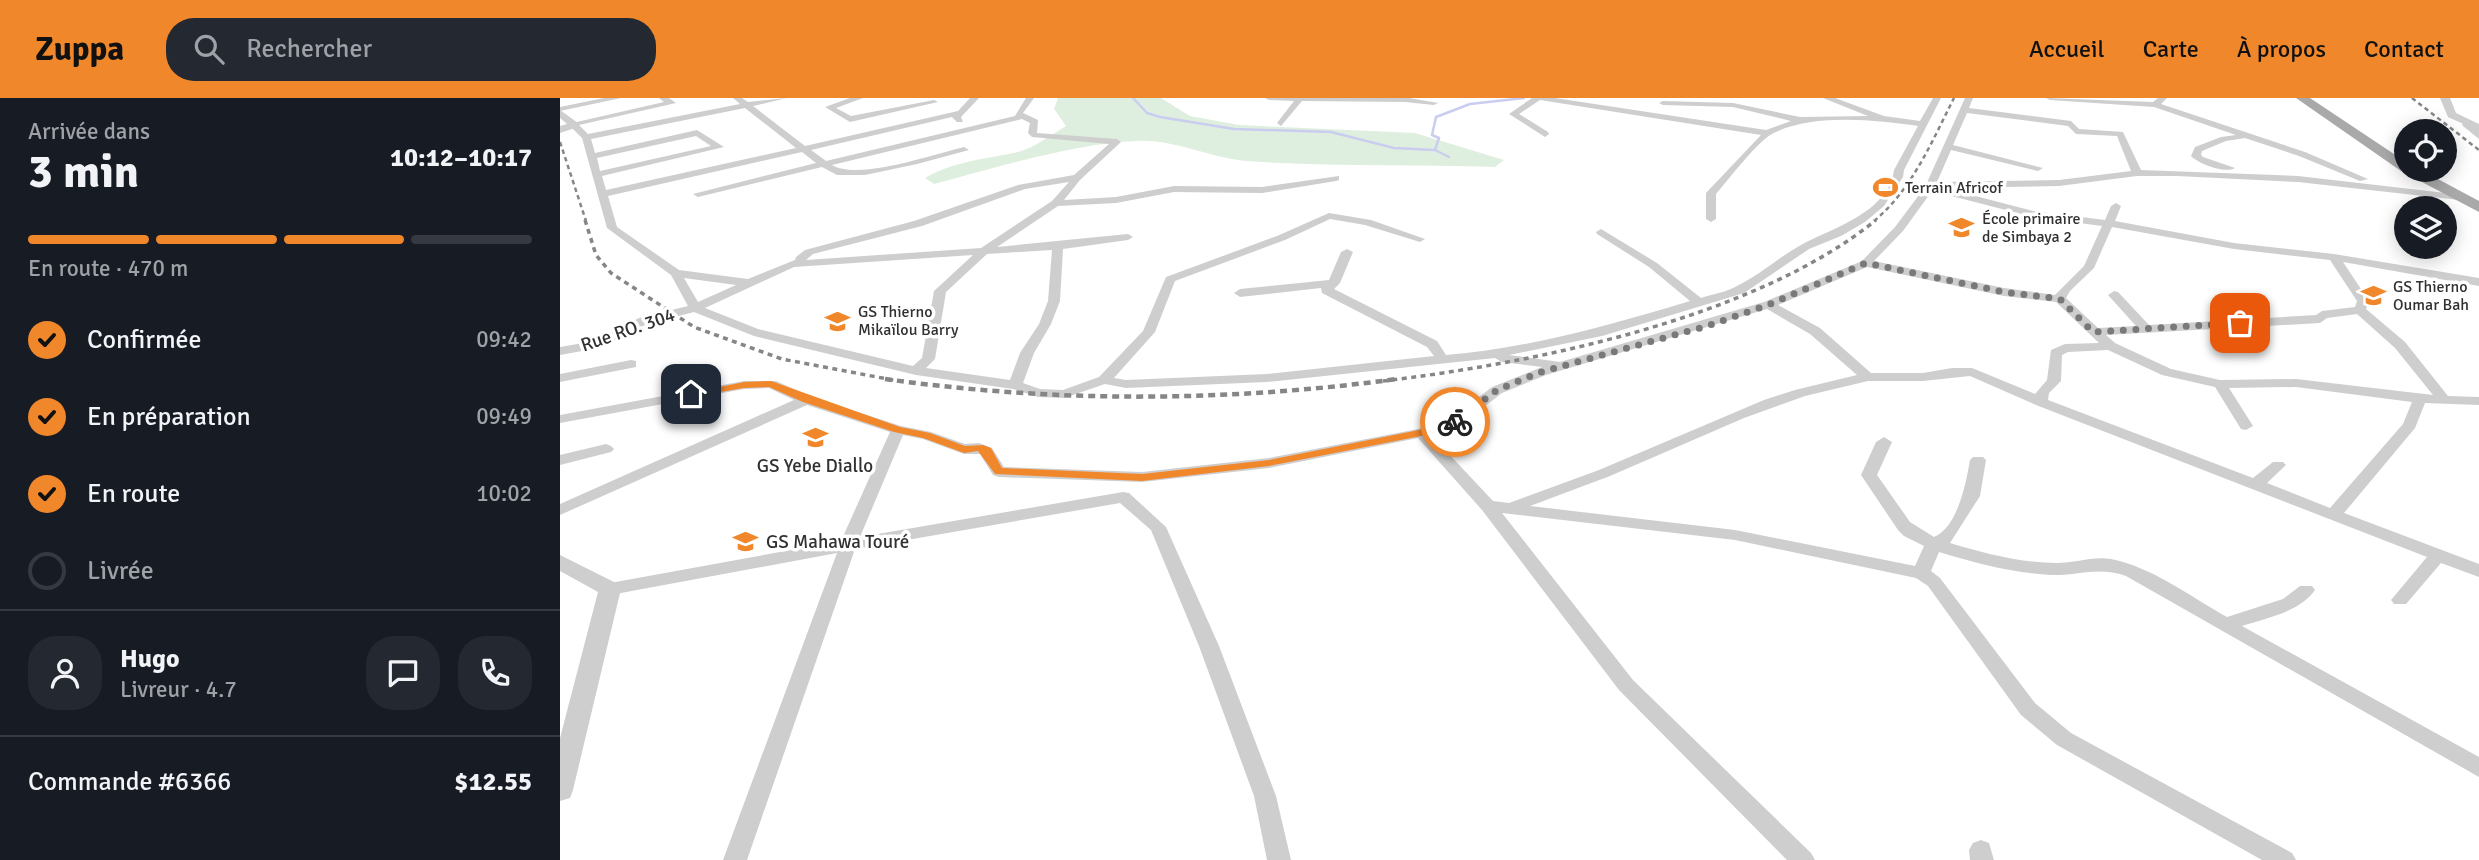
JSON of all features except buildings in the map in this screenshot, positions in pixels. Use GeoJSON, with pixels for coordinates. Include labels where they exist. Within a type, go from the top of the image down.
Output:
{"type":"FeatureCollection","features":[{"type":"Feature","properties":{"kind":"main road"},"geometry":{"type":"LineString","coordinates":[[2302,98],[2394,160]]}},
{"type":"Feature","properties":{"kind":"main road"},"geometry":{"type":"LineString","coordinates":[[2314,98],[2394,153]]}},
{"type":"Feature","properties":{"kind":"main road"},"geometry":{"type":"LineString","coordinates":[[2432,182],[2479,207]]}},
{"type":"Feature","properties":{"kind":"main road"},"geometry":{"type":"LineString","coordinates":[[2444,182],[2479,200]]}},
{"type":"Feature","properties":{"kind":"street"},"geometry":{"type":"LineString","coordinates":[[560,111],[617,98]]}},
{"type":"Feature","properties":{"kind":"street"},"geometry":{"type":"LineString","coordinates":[[560,131],[573,124],[672,103],[663,98]]}},
{"type":"Feature","properties":{"kind":"street"},"geometry":{"type":"LineString","coordinates":[[737,98],[806,148],[827,168],[836,172],[859,172],[964,150]]}},
{"type":"Feature","properties":{"kind":"street"},"geometry":{"type":"LineString","coordinates":[[586,137],[783,98]]}},
{"type":"Feature","properties":{"kind":"street"},"geometry":{"type":"LineString","coordinates":[[859,98],[829,107],[850,119],[933,101]]}},
{"type":"Feature","properties":{"kind":"street"},"geometry":{"type":"LineString","coordinates":[[975,98],[956,118],[975,128]]}},
{"type":"Feature","properties":{"kind":"street"},"geometry":{"type":"LineString","coordinates":[[916,371],[928,359],[940,291],[985,250],[1056,203],[1077,178],[1117,142],[1115,139],[1035,135],[1032,133],[1035,122],[1018,114],[1030,98]]}},
{"type":"Feature","properties":{"kind":"street"},"geometry":{"type":"LineString","coordinates":[[1269,98],[1298,101],[1392,100],[1434,103]]}},
{"type":"Feature","properties":{"kind":"street"},"geometry":{"type":"LineString","coordinates":[[1537,98],[1513,114],[1545,134]]}},
{"type":"Feature","properties":{"kind":"street"},"geometry":{"type":"LineString","coordinates":[[1542,98],[1616,113],[1653,114],[1767,133]]}},
{"type":"Feature","properties":{"kind":"street"},"geometry":{"type":"LineString","coordinates":[[1827,98],[1882,118]]}},
{"type":"Feature","properties":{"kind":"street"},"geometry":{"type":"LineString","coordinates":[[1104,380],[1126,384],[1267,379],[1485,356],[1597,333],[1740,290],[1805,247],[1837,234],[1871,212],[1898,177],[1921,124],[1937,98]]}},
{"type":"Feature","properties":{"kind":"street"},"geometry":{"type":"LineString","coordinates":[[560,419],[744,385],[771,384],[806,400],[898,430],[926,435],[964,449],[979,448],[987,451],[999,472],[1142,477],[1269,463],[1421,433],[1457,421],[1497,390],[1561,366],[1768,305],[1866,263],[1899,229],[1931,186],[1969,98]]}},
{"type":"Feature","properties":{"kind":"street"},"geometry":{"type":"LineString","coordinates":[[2050,98],[2155,105],[2302,154],[2381,186]]}},
{"type":"Feature","properties":{"kind":"street"},"geometry":{"type":"LineString","coordinates":[[2155,105],[2163,98]]}},
{"type":"Feature","properties":{"kind":"street"},"geometry":{"type":"LineString","coordinates":[[2445,98],[2452,115],[2479,136]]}},
{"type":"Feature","properties":{"kind":"street"},"geometry":{"type":"LineString","coordinates":[[1281,123],[1298,101]]}},
{"type":"Feature","properties":{"kind":"street"},"geometry":{"type":"LineString","coordinates":[[1662,103],[1733,105],[1800,120],[1882,118],[1921,124]]}},
{"type":"Feature","properties":{"kind":"street"},"geometry":{"type":"LineString","coordinates":[[1964,110],[1998,110],[2071,124],[2076,131],[2120,134],[2137,173]]}},
{"type":"Feature","properties":{"kind":"street"},"geometry":{"type":"LineString","coordinates":[[560,111],[586,137],[612,228],[676,273],[695,308],[754,332],[916,371],[1016,385],[1038,393],[1064,394],[1104,380],[1149,332],[1170,279],[1282,238],[1329,216],[1367,222],[1420,239]]}},
{"type":"Feature","properties":{"kind":"street"},"geometry":{"type":"LineString","coordinates":[[604,194],[960,113]]}},
{"type":"Feature","properties":{"kind":"street"},"geometry":{"type":"LineString","coordinates":[[698,194],[1024,116]]}},
{"type":"Feature","properties":{"kind":"street"},"geometry":{"type":"LineString","coordinates":[[1711,219],[1712,193],[1767,133],[1800,120]]}},
{"type":"Feature","properties":{"kind":"street"},"geometry":{"type":"LineString","coordinates":[[2466,124],[2479,128]]}},
{"type":"Feature","properties":{"kind":"street"},"geometry":{"type":"LineString","coordinates":[[592,156],[697,133],[719,147],[598,174]]}},
{"type":"Feature","properties":{"kind":"street"},"geometry":{"type":"LineString","coordinates":[[2242,174],[2196,156],[2197,149],[2224,139],[2245,137]]}},
{"type":"Feature","properties":{"kind":"street"},"geometry":{"type":"LineString","coordinates":[[1948,147],[2038,168]]}},
{"type":"Feature","properties":{"kind":"street"},"geometry":{"type":"LineString","coordinates":[[1931,186],[2059,183],[2137,173],[2242,174],[2381,186],[2459,197]]}},
{"type":"Feature","properties":{"kind":"street","name":"Rue RO. 304"},"geometry":{"type":"LineString","coordinates":[[560,351],[599,344],[643,321],[695,308],[792,264],[809,252],[902,229],[1000,194],[1050,180],[1077,178]]}},
{"type":"Feature","properties":{"kind":"street"},"geometry":{"type":"LineString","coordinates":[[1056,203],[1116,200],[1174,189],[1262,190],[1336,178]]}},
{"type":"Feature","properties":{"kind":"street"},"geometry":{"type":"LineString","coordinates":[[1931,186],[2033,214],[2107,223],[2234,246],[2334,257],[2479,282]]}},
{"type":"Feature","properties":{"kind":"street"},"geometry":{"type":"LineString","coordinates":[[2060,299],[2062,291],[2081,276],[2099,252],[2107,223],[2116,206]]}},
{"type":"Feature","properties":{"kind":"street"},"geometry":{"type":"LineString","coordinates":[[1601,232],[1653,265],[1699,302]]}},
{"type":"Feature","properties":{"kind":"street"},"geometry":{"type":"LineString","coordinates":[[792,264],[854,262],[1058,246],[1128,237]]}},
{"type":"Feature","properties":{"kind":"street"},"geometry":{"type":"LineString","coordinates":[[1016,385],[1027,353],[1045,324],[1054,301],[1058,246]]}},
{"type":"Feature","properties":{"kind":"street"},"geometry":{"type":"LineString","coordinates":[[1347,252],[1334,283],[1326,290],[1432,344],[1443,360]]}},
{"type":"Feature","properties":{"kind":"street"},"geometry":{"type":"LineString","coordinates":[[2334,257],[2363,301],[2360,310]]}},
{"type":"Feature","properties":{"kind":"street"},"geometry":{"type":"LineString","coordinates":[[1866,263],[2004,292],[2060,299],[2110,346],[2167,372],[2220,384],[2296,383],[2420,399],[2479,401]]}},
{"type":"Feature","properties":{"kind":"street"},"geometry":{"type":"LineString","coordinates":[[676,273],[749,283]]}},
{"type":"Feature","properties":{"kind":"street"},"geometry":{"type":"LineString","coordinates":[[1240,293],[1334,283]]}},
{"type":"Feature","properties":{"kind":"street"},"geometry":{"type":"LineString","coordinates":[[2114,295],[2144,327]]}},
{"type":"Feature","properties":{"kind":"street"},"geometry":{"type":"LineString","coordinates":[[1768,305],[1815,331],[1868,377]]}},
{"type":"Feature","properties":{"kind":"street"},"geometry":{"type":"LineString","coordinates":[[2093,332],[2320,319],[2322,316],[2360,310]]}},
{"type":"Feature","properties":{"kind":"street"},"geometry":{"type":"LineString","coordinates":[[2360,310],[2400,345],[2445,401]]}},
{"type":"Feature","properties":{"kind":"street"},"geometry":{"type":"LineString","coordinates":[[2041,402],[2042,392],[2054,381],[2056,353],[2065,348],[2110,346]]}},
{"type":"Feature","properties":{"kind":"street"},"geometry":{"type":"LineString","coordinates":[[1485,356],[1561,366]]}},
{"type":"Feature","properties":{"kind":"street"},"geometry":{"type":"LineString","coordinates":[[560,377],[631,364]]}},
{"type":"Feature","properties":{"kind":"street"},"geometry":{"type":"LineString","coordinates":[[1512,507],[1618,468],[1759,404],[1821,384],[1868,377],[1923,377],[1972,372],[2041,402],[2479,571]]}},
{"type":"Feature","properties":{"kind":"street"},"geometry":{"type":"LineString","coordinates":[[2220,384],[2246,426]]}},
{"type":"Feature","properties":{"kind":"street"},"geometry":{"type":"LineString","coordinates":[[2333,515],[2410,425],[2420,399]]}},
{"type":"Feature","properties":{"kind":"street"},"geometry":{"type":"LineString","coordinates":[[560,510],[806,400]]}},
{"type":"Feature","properties":{"kind":"street"},"geometry":{"type":"LineString","coordinates":[[735,860],[848,545],[898,430]]}},
{"type":"Feature","properties":{"kind":"street"},"geometry":{"type":"LineString","coordinates":[[1421,433],[1488,506],[1626,685],[1803,860]]}},
{"type":"Feature","properties":{"kind":"street"},"geometry":{"type":"LineString","coordinates":[[1884,442],[1870,475],[1910,532],[1934,544],[2037,569],[2068,569],[2098,561],[2132,572],[2479,768]]}},
{"type":"Feature","properties":{"kind":"street"},"geometry":{"type":"LineString","coordinates":[[560,460],[606,449]]}},
{"type":"Feature","properties":{"kind":"street"},"geometry":{"type":"LineString","coordinates":[[1921,573],[1934,544],[1947,538],[1972,496],[1978,460]]}},
{"type":"Feature","properties":{"kind":"street"},"geometry":{"type":"LineString","coordinates":[[2256,484],[2278,465]]}},
{"type":"Feature","properties":{"kind":"street"},"geometry":{"type":"LineString","coordinates":[[560,562],[610,589],[1123,497],[1142,477]]}},
{"type":"Feature","properties":{"kind":"street"},"geometry":{"type":"LineString","coordinates":[[1123,497],[1158,527],[1209,646],[1265,796],[1279,860]]}},
{"type":"Feature","properties":{"kind":"street"},"geometry":{"type":"LineString","coordinates":[[1488,506],[1735,535],[1921,573],[1934,582],[2028,709],[2064,739],[2284,860]]}},
{"type":"Feature","properties":{"kind":"street"},"geometry":{"type":"LineString","coordinates":[[2400,600],[2422,570],[2438,555]]}},
{"type":"Feature","properties":{"kind":"street"},"geometry":{"type":"LineString","coordinates":[[560,790],[610,589]]}},
{"type":"Feature","properties":{"kind":"street"},"geometry":{"type":"LineString","coordinates":[[2224,625],[2289,603],[2306,590]]}},
{"type":"Feature","properties":{"kind":"green space"},"geometry":{"type":"Polygon","coordinates":[[[1058,98],[1161,98],[1190,116],[1239,125],[1415,133],[1504,160],[1495,167],[1277,163],[1232,159],[1164,143],[1137,141],[1062,151],[934,184],[925,178],[959,164],[1018,152],[1043,141],[1066,126],[1054,109],[1058,98]]]}},
{"type":"Feature","properties":{"kind":"waterway"},"geometry":{"type":"LineString","coordinates":[[1133,98],[1147,113],[1160,117],[1234,129],[1331,132],[1394,148],[1435,150]]}},
{"type":"Feature","properties":{"kind":"waterway"},"geometry":{"type":"LineString","coordinates":[[1435,150],[1439,138],[1432,135],[1436,117],[1470,104],[1524,98]]}},
{"type":"Feature","properties":{"kind":"waterway"},"geometry":{"type":"LineString","coordinates":[[1435,150],[1449,157]]}},
{"type":"Feature","properties":{"kind":"railway"},"geometry":{"type":"LineString","coordinates":[[1874,221],[1910,180],[1954,98]]}},
{"type":"Feature","properties":{"kind":"railway"},"geometry":{"type":"LineString","coordinates":[[2412,98],[2479,150]]}},
{"type":"Feature","properties":{"kind":"railway"},"geometry":{"type":"LineString","coordinates":[[560,142],[586,221]]}},
{"type":"Feature","properties":{"kind":"railway"},"geometry":{"type":"LineString","coordinates":[[585,220],[596,255],[611,273],[694,327],[782,359],[892,380]]}},
{"type":"Feature","properties":{"kind":"railway"},"geometry":{"type":"LineString","coordinates":[[1383,381],[1508,362],[1574,348],[1707,309],[1769,284],[1826,254],[1876,220]]}},
{"type":"Feature","properties":{"kind":"railway"},"geometry":{"type":"LineString","coordinates":[[885,379],[892,380]]}},
{"type":"Feature","properties":{"kind":"railway"},"geometry":{"type":"LineString","coordinates":[[892,380],[1013,392],[1141,397],[1269,392],[1397,379]]}},
{"type":"Feature","properties":{"kind":"railway"},"geometry":{"type":"LineString","coordinates":[[892,380],[898,381]]}},
{"type":"Feature","properties":{"kind":"way so far"},"geometry":{"type":"LineString","coordinates":[[1455,422],[1497,390],[1541,372],[1707,326],[1768,305],[1866,263],[2004,292],[2060,299],[2093,332],[2240,323]]}},
{"type":"Feature","properties":{"kind":"place","name":"Terrain Africof"},"geometry":{"type":"Point","coordinates":[1885,188]}},
{"type":"Feature","properties":{"kind":"place","name":"École primaire de Simbaya 2"},"geometry":{"type":"Point","coordinates":[1962,228]}},
{"type":"Feature","properties":{"kind":"place","name":"GS Thierno Oumar Bah"},"geometry":{"type":"Point","coordinates":[2373,296]}},
{"type":"Feature","properties":{"kind":"place","name":"GS Thierno Mikaïlou Barry"},"geometry":{"type":"Point","coordinates":[838,321]}},
{"type":"Feature","properties":{"kind":"place","name":"GS Yebe Diallo"},"geometry":{"type":"Point","coordinates":[815,438]}},
{"type":"Feature","properties":{"kind":"place","name":"GS Mahawa Touré"},"geometry":{"type":"Point","coordinates":[746,542]}},
{"type":"Feature","properties":{"kind":"route"},"geometry":{"type":"LineString","coordinates":[[691,394],[744,385],[771,384],[806,400],[898,430],[926,435],[964,449],[979,448],[987,451],[999,472],[1142,477],[1269,463],[1421,433],[1455,422]]}}]}
